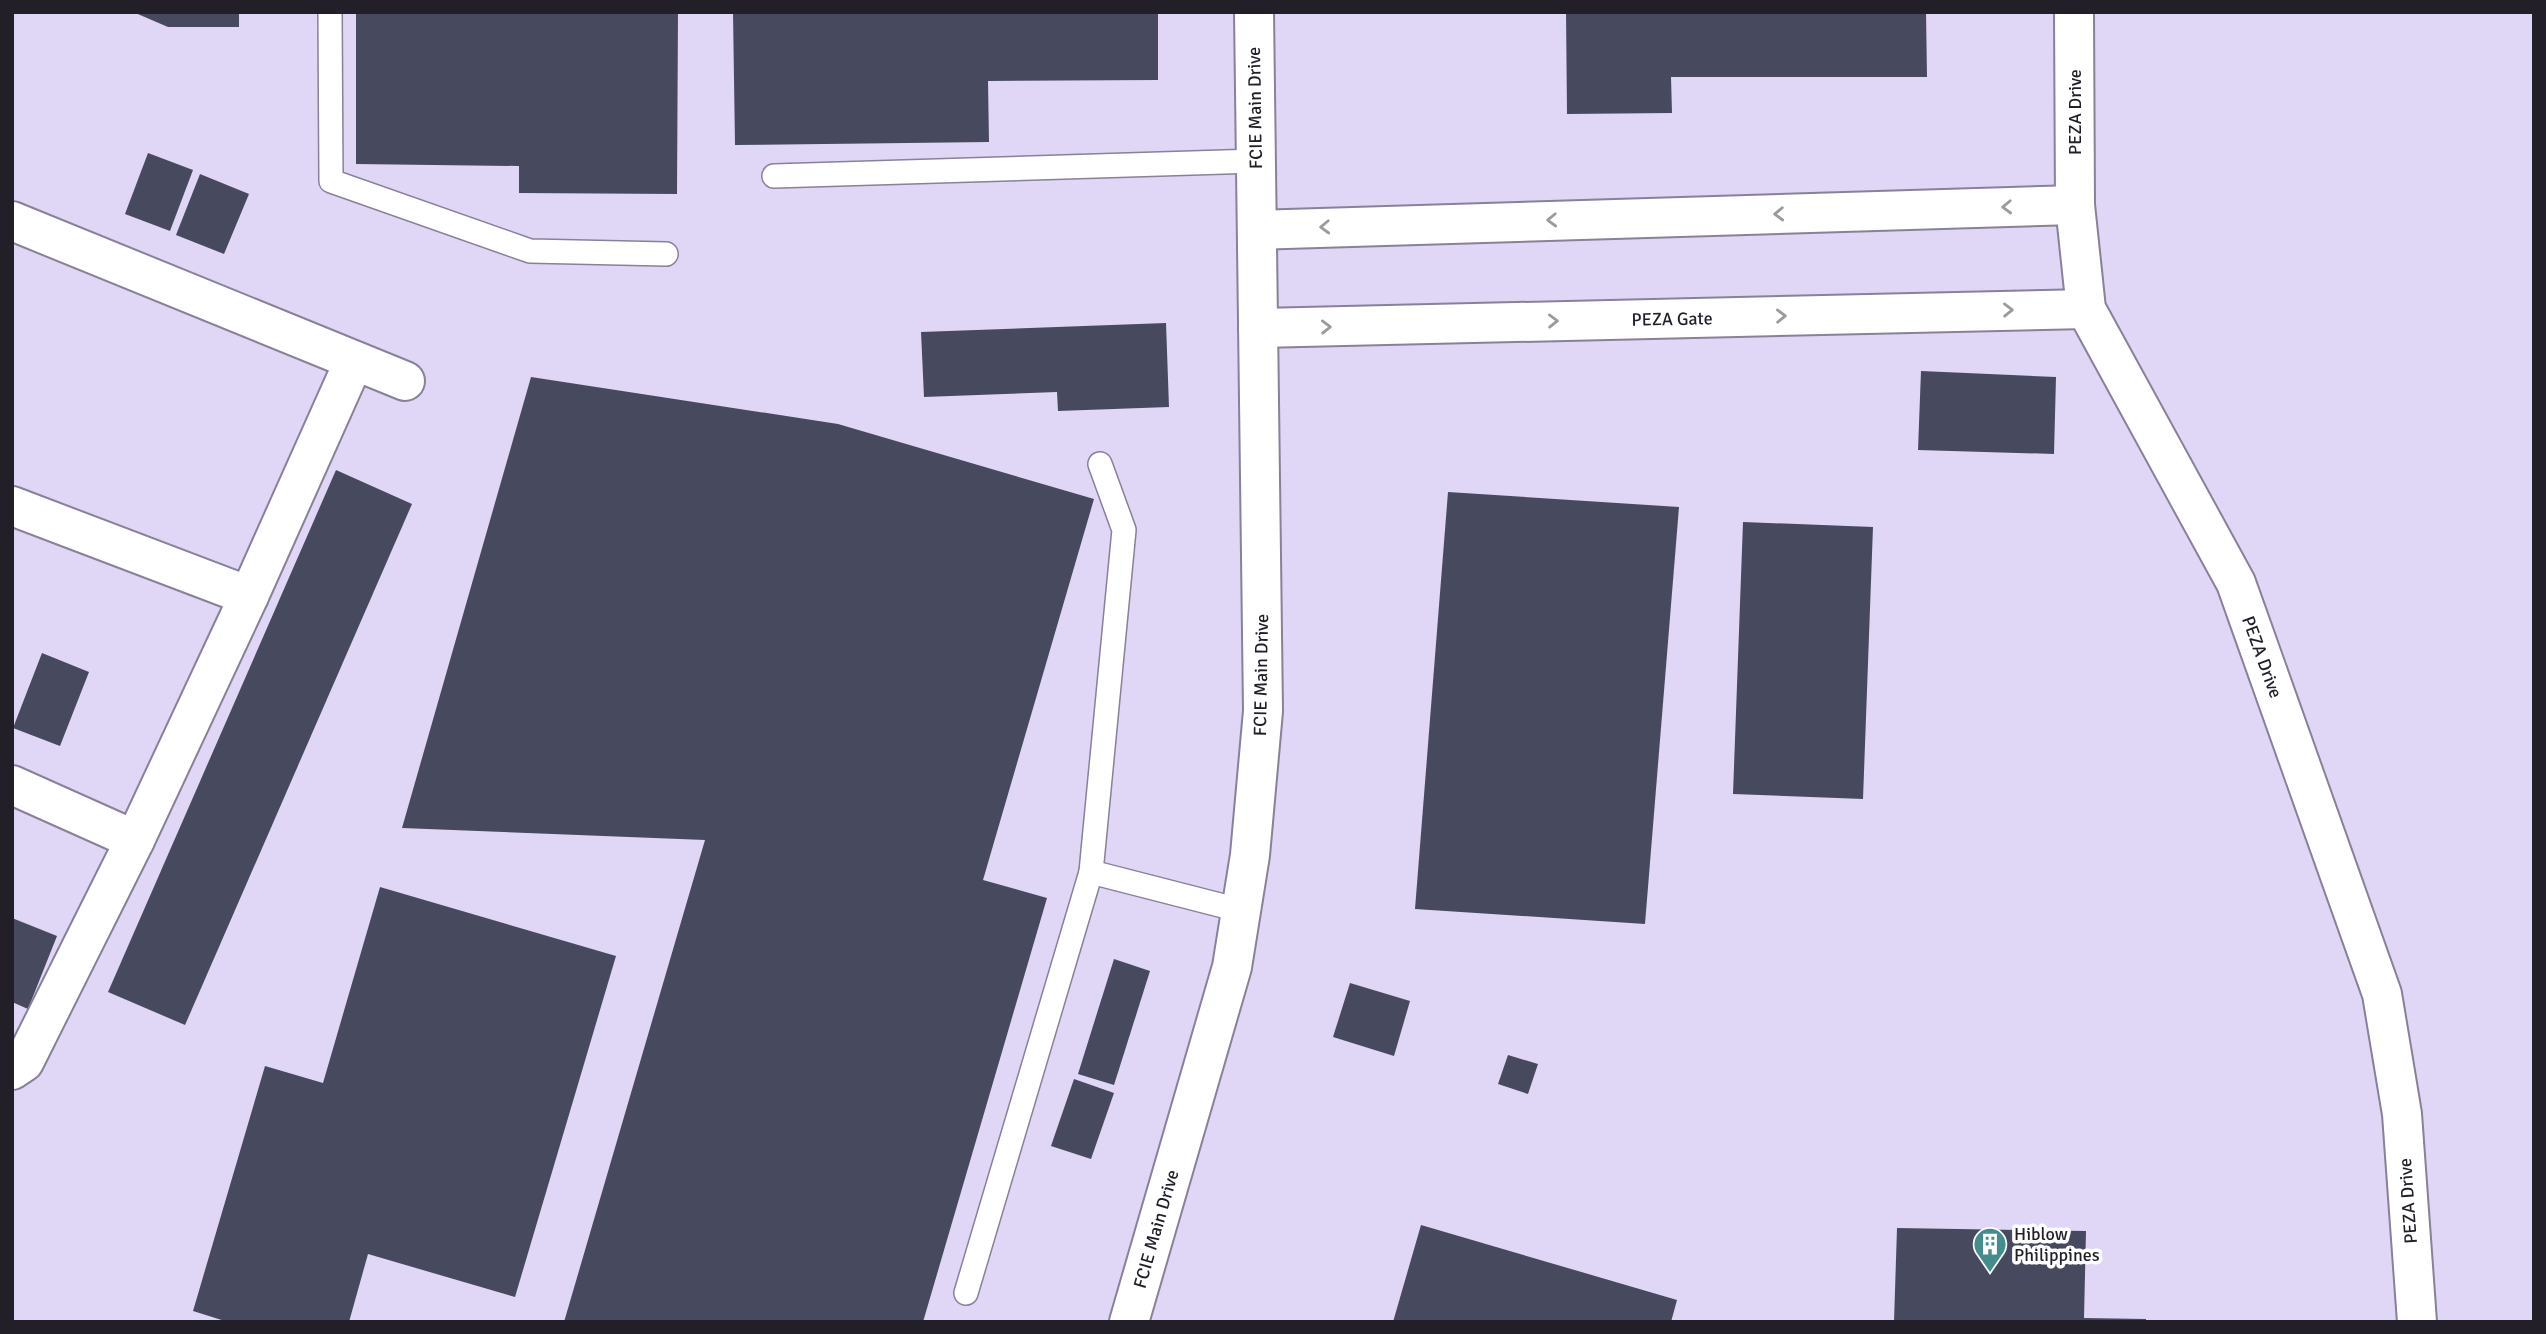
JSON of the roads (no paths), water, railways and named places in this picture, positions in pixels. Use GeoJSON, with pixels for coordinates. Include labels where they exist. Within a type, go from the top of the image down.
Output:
{"type":"FeatureCollection","features":[{"type":"Feature","properties":{"kind":"street","name":"FCIE Main Drive"},"geometry":{"type":"LineString","coordinates":[[1129,1322],[1232,967],[1250,855],[1263,711],[1254,12]]}},
{"type":"Feature","properties":{"kind":"street","name":"PEZA Drive"},"geometry":{"type":"LineString","coordinates":[[2074,12],[2075,205],[2086,309],[2236,583],[2382,994],[2402,1114],[2417,1322]]}},
{"type":"Feature","properties":{"kind":"street"},"geometry":{"type":"LineString","coordinates":[[1257,230],[2075,205]]}},
{"type":"Feature","properties":{"kind":"street"},"geometry":{"type":"LineString","coordinates":[[12,221],[405,381]]}},
{"type":"Feature","properties":{"kind":"street","name":"PEZA Gate"},"geometry":{"type":"LineString","coordinates":[[1258,328],[2086,309]]}},
{"type":"Feature","properties":{"kind":"street"},"geometry":{"type":"LineString","coordinates":[[12,1070],[24,1062],[135,841],[249,596],[354,360]]}},
{"type":"Feature","properties":{"kind":"street"},"geometry":{"type":"LineString","coordinates":[[12,506],[249,596]]}},
{"type":"Feature","properties":{"kind":"street"},"geometry":{"type":"LineString","coordinates":[[12,785],[135,841]]}},
{"type":"Feature","properties":{"kind":"lane"},"geometry":{"type":"LineString","coordinates":[[330,12],[331,181],[530,251],[666,254]]}},
{"type":"Feature","properties":{"kind":"lane"},"geometry":{"type":"LineString","coordinates":[[774,176],[1256,161]]}},
{"type":"Feature","properties":{"kind":"lane"},"geometry":{"type":"LineString","coordinates":[[966,1293],[1091,872],[1125,530],[1100,464]]}},
{"type":"Feature","properties":{"kind":"lane"},"geometry":{"type":"LineString","coordinates":[[1091,872],[1243,911]]}},
{"type":"Feature","properties":{"kind":"place","name":"Hiblow Philippines"},"geometry":{"type":"Point","coordinates":[1990,1274]}}]}
